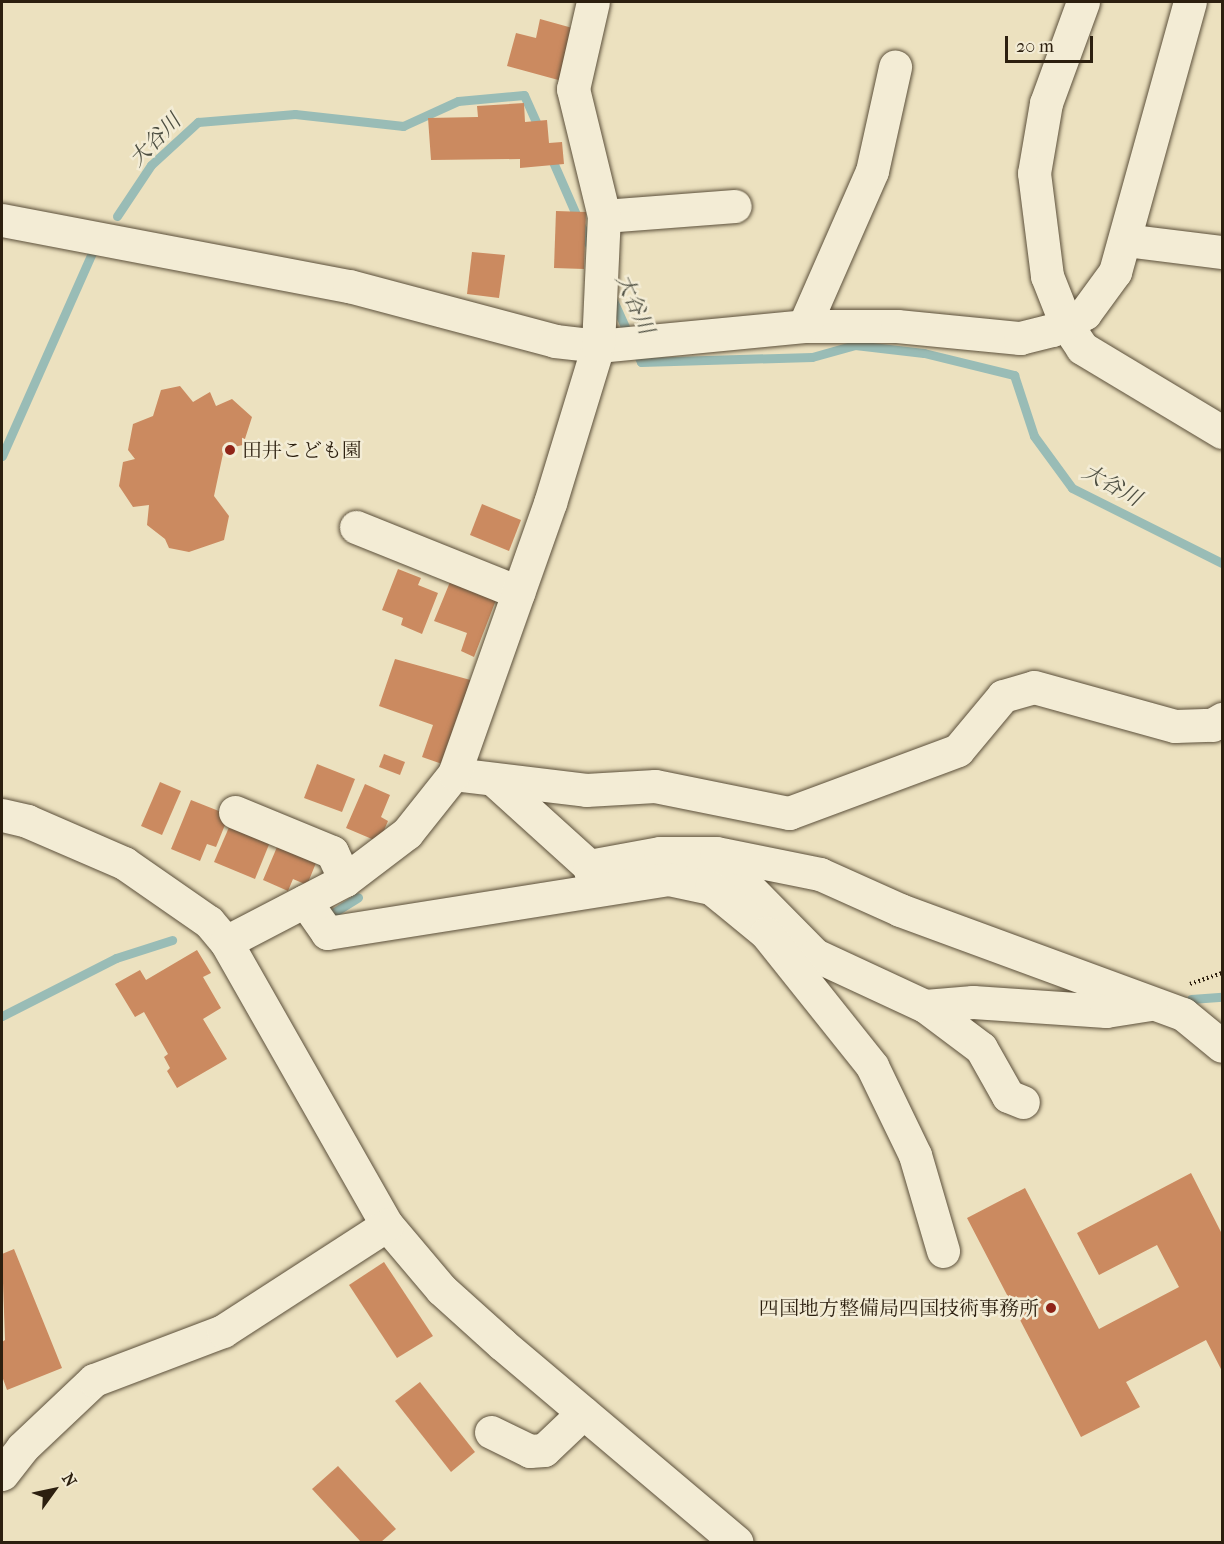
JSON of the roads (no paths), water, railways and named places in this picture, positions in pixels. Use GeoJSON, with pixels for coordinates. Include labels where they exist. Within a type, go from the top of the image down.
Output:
{"type":"FeatureCollection","features":[{"type":"Feature","properties":{"kind":"street"},"geometry":{"type":"LineString","coordinates":[[226,942],[345,880],[407,833],[454,774],[518,592],[598,346],[603,227],[573,89],[593,2]]}},
{"type":"Feature","properties":{"kind":"street"},"geometry":{"type":"LineString","coordinates":[[1083,2],[1046,103],[1034,173],[1047,276],[1065,324],[1082,348],[1222,432]]}},
{"type":"Feature","properties":{"kind":"street"},"geometry":{"type":"LineString","coordinates":[[2,220],[349,286],[555,341],[598,346],[804,326],[897,326],[1020,338],[1065,324],[1085,313],[1115,272],[1190,2]]}},
{"type":"Feature","properties":{"kind":"street"},"geometry":{"type":"LineString","coordinates":[[804,326],[872,171],[895,68]]}},
{"type":"Feature","properties":{"kind":"street"},"geometry":{"type":"LineString","coordinates":[[603,227],[735,206]]}},
{"type":"Feature","properties":{"kind":"street"},"geometry":{"type":"LineString","coordinates":[[1125,240],[1222,252]]}},
{"type":"Feature","properties":{"kind":"street"},"geometry":{"type":"LineString","coordinates":[[356,527],[518,592]]}},
{"type":"Feature","properties":{"kind":"street"},"geometry":{"type":"LineString","coordinates":[[454,774],[495,781],[586,790],[655,786],[789,813],[958,750],[1003,696],[1034,687],[1175,726],[1212,725],[1222,719]]}},
{"type":"Feature","properties":{"kind":"street"},"geometry":{"type":"LineString","coordinates":[[495,781],[592,879],[669,879],[711,888],[766,933],[872,1066],[915,1155],[943,1251]]}},
{"type":"Feature","properties":{"kind":"street"},"geometry":{"type":"LineString","coordinates":[[235,812],[332,852],[345,880]]}},
{"type":"Feature","properties":{"kind":"street"},"geometry":{"type":"LineString","coordinates":[[2,815],[27,821],[124,863],[183,899],[226,942],[387,1225],[441,1288],[583,1413],[736,1542]]}},
{"type":"Feature","properties":{"kind":"street"},"geometry":{"type":"LineString","coordinates":[[305,901],[327,933],[592,879],[660,853],[716,853],[820,874],[900,910],[1183,1014],[1222,1046]]}},
{"type":"Feature","properties":{"kind":"street"},"geometry":{"type":"LineString","coordinates":[[694,853],[742,881],[815,956],[925,1006],[981,1048],[1008,1096],[1023,1102]]}},
{"type":"Feature","properties":{"kind":"street"},"geometry":{"type":"LineString","coordinates":[[925,1006],[973,1002],[1106,1011],[1156,1004]]}},
{"type":"Feature","properties":{"kind":"street"},"geometry":{"type":"LineString","coordinates":[[2,1474],[22,1448],[94,1380],[223,1331],[387,1225]]}},
{"type":"Feature","properties":{"kind":"street"},"geometry":{"type":"LineString","coordinates":[[491,1432],[530,1450],[544,1450],[583,1413]]}},
{"type":"Feature","properties":{"kind":"waterway","name":"大谷川"},"geometry":{"type":"LineString","coordinates":[[117,216],[151,165],[198,122],[295,114],[403,126],[458,101],[524,95],[540,131]]}},
{"type":"Feature","properties":{"kind":"waterway","name":"大谷川"},"geometry":{"type":"LineString","coordinates":[[550,155],[591,249]]}},
{"type":"Feature","properties":{"kind":"waterway","name":"大谷川"},"geometry":{"type":"LineString","coordinates":[[2,456],[92,253]]}},
{"type":"Feature","properties":{"kind":"waterway","name":"大谷川"},"geometry":{"type":"LineString","coordinates":[[612,298],[641,362],[812,357],[855,345],[924,353],[1014,375],[1034,436],[1072,488],[1222,563]]}},
{"type":"Feature","properties":{"kind":"waterway"},"geometry":{"type":"LineString","coordinates":[[325,918],[358,897]]}},
{"type":"Feature","properties":{"kind":"waterway"},"geometry":{"type":"LineString","coordinates":[[2,1016],[116,958],[172,940]]}},
{"type":"Feature","properties":{"kind":"waterway"},"geometry":{"type":"LineString","coordinates":[[1191,999],[1222,997]]}},
{"type":"Feature","properties":{"kind":"place","name":"田井こども園"},"geometry":{"type":"Point","coordinates":[230,450]}},
{"type":"Feature","properties":{"kind":"place","name":"四国地方整備局四国技術事務所"},"geometry":{"type":"Point","coordinates":[1051,1308]}}]}
